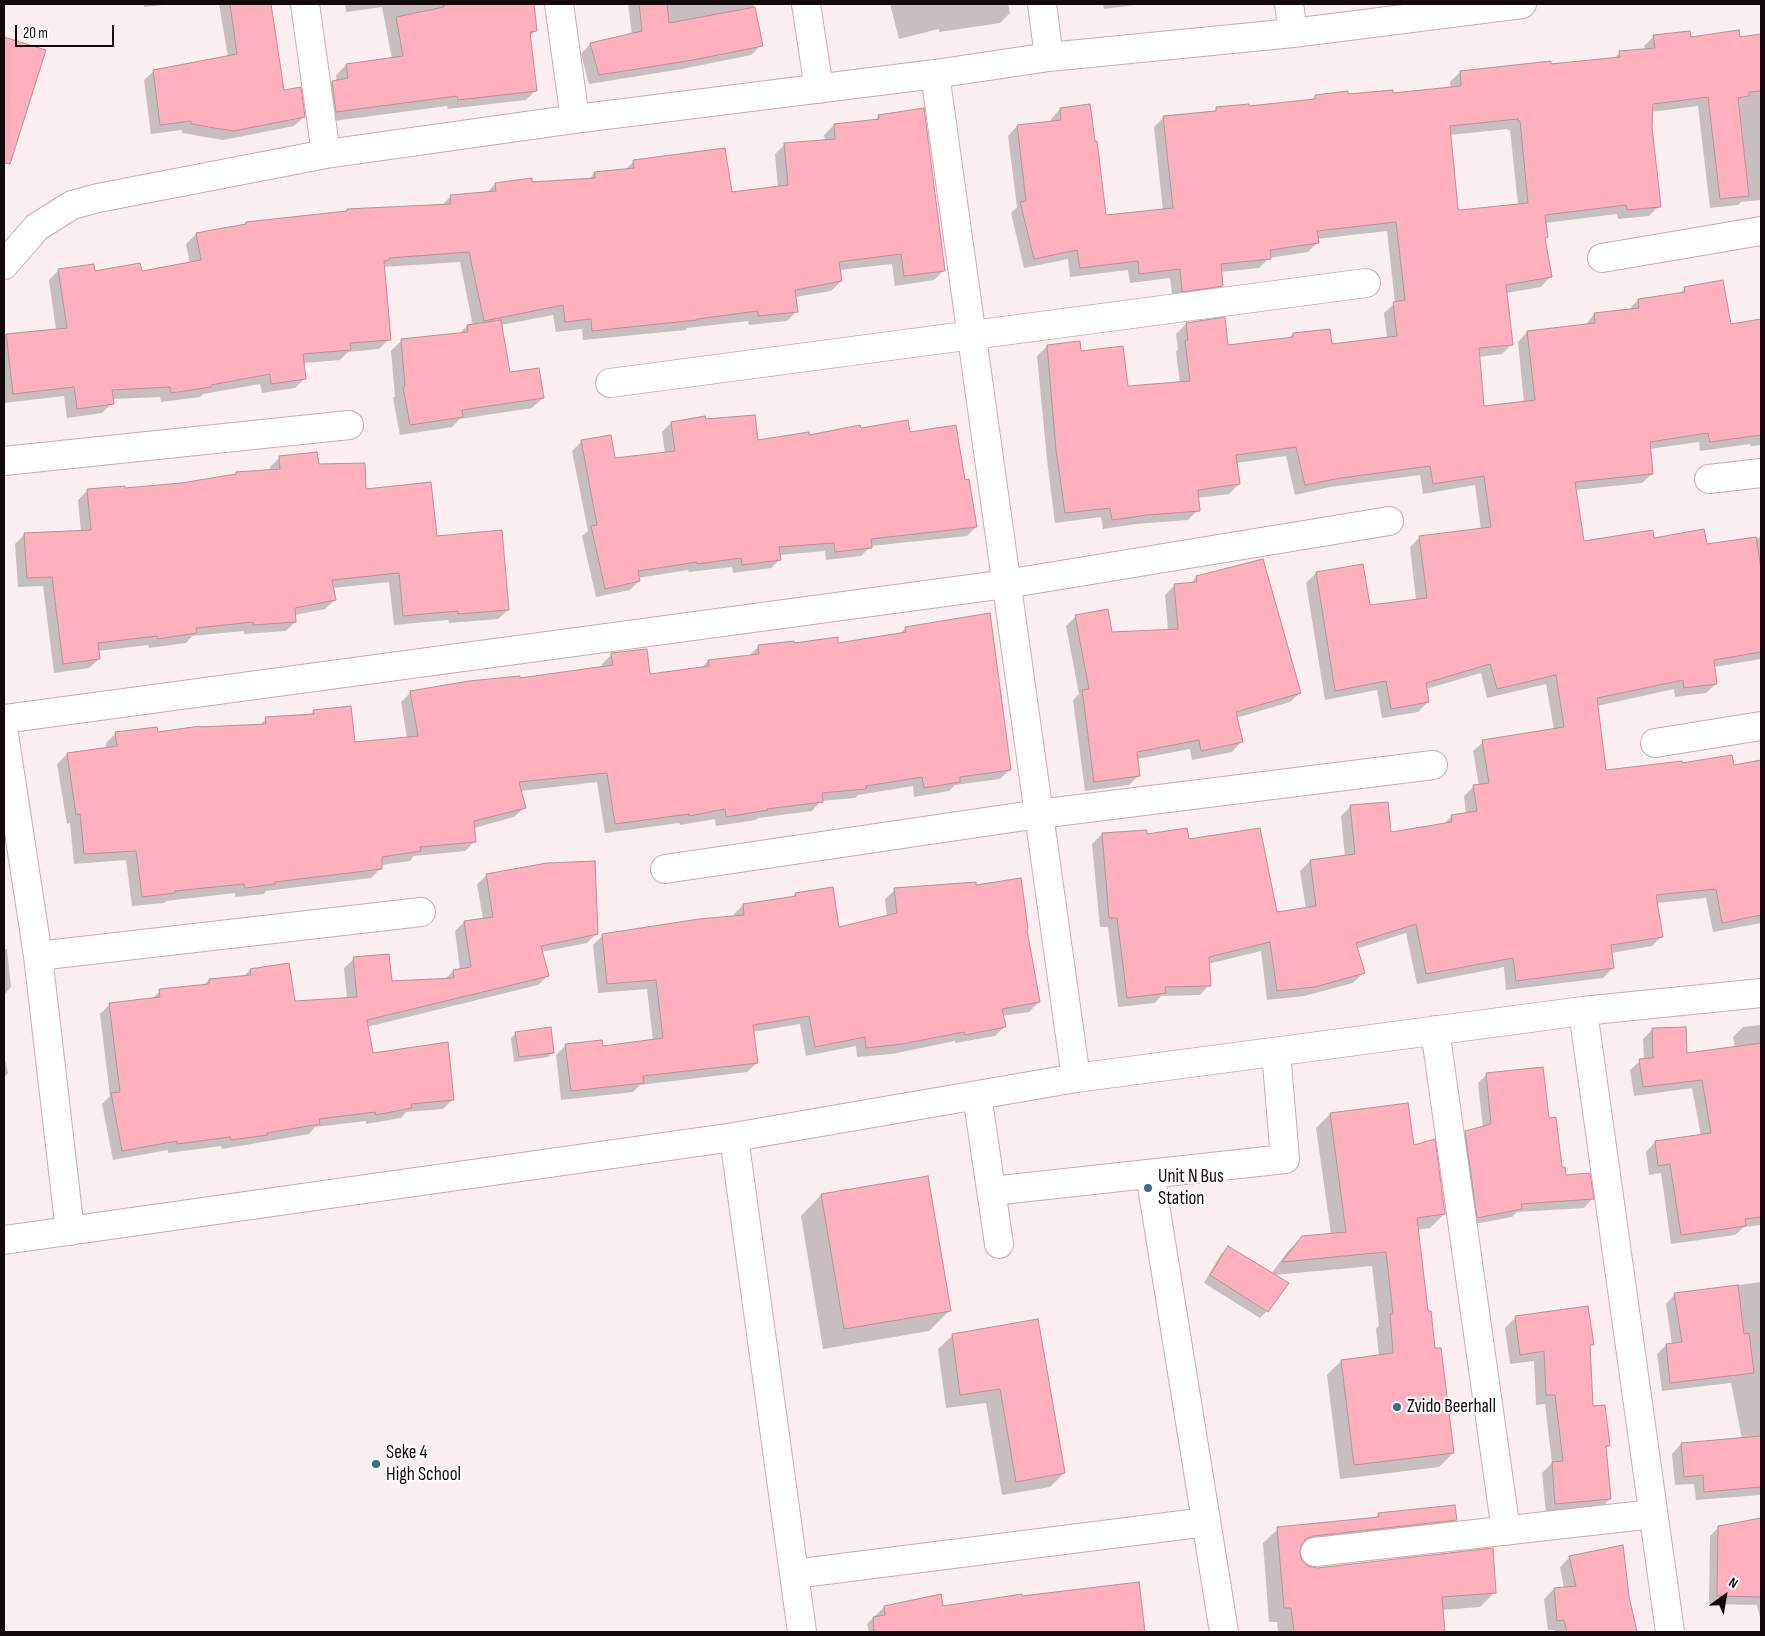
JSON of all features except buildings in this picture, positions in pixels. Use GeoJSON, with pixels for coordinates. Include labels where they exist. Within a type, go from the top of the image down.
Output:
{"type":"FeatureCollection","features":[{"type":"Feature","properties":{"kind":"street"},"geometry":{"type":"LineString","coordinates":[[305,4],[326,154]]}},
{"type":"Feature","properties":{"kind":"street"},"geometry":{"type":"LineString","coordinates":[[559,4],[575,119]]}},
{"type":"Feature","properties":{"kind":"street"},"geometry":{"type":"LineString","coordinates":[[806,4],[819,89]]}},
{"type":"Feature","properties":{"kind":"street"},"geometry":{"type":"LineString","coordinates":[[1042,4],[1048,57]]}},
{"type":"Feature","properties":{"kind":"street"},"geometry":{"type":"LineString","coordinates":[[1289,4],[1293,33]]}},
{"type":"Feature","properties":{"kind":"street"},"geometry":{"type":"LineString","coordinates":[[4,265],[37,227],[72,205],[98,198],[326,154],[575,119],[935,74],[1048,57],[1293,33],[1522,4]]}},
{"type":"Feature","properties":{"kind":"street"},"geometry":{"type":"LineString","coordinates":[[935,74],[1076,1078]]}},
{"type":"Feature","properties":{"kind":"street"},"geometry":{"type":"LineString","coordinates":[[1602,258],[1761,231]]}},
{"type":"Feature","properties":{"kind":"street"},"geometry":{"type":"LineString","coordinates":[[610,383],[1366,283]]}},
{"type":"Feature","properties":{"kind":"street"},"geometry":{"type":"LineString","coordinates":[[4,461],[349,425]]}},
{"type":"Feature","properties":{"kind":"street"},"geometry":{"type":"LineString","coordinates":[[1709,479],[1761,473]]}},
{"type":"Feature","properties":{"kind":"street"},"geometry":{"type":"LineString","coordinates":[[4,719],[1006,584],[1389,521]]}},
{"type":"Feature","properties":{"kind":"street"},"geometry":{"type":"LineString","coordinates":[[1655,743],[1761,726]]}},
{"type":"Feature","properties":{"kind":"street"},"geometry":{"type":"LineString","coordinates":[[4,734],[38,956],[70,1231]]}},
{"type":"Feature","properties":{"kind":"street"},"geometry":{"type":"LineString","coordinates":[[665,869],[1039,814],[1433,765]]}},
{"type":"Feature","properties":{"kind":"street"},"geometry":{"type":"LineString","coordinates":[[38,956],[421,912]]}},
{"type":"Feature","properties":{"kind":"street"},"geometry":{"type":"LineString","coordinates":[[4,1240],[734,1137],[1076,1078],[1583,1011],[1761,993]]}},
{"type":"Feature","properties":{"kind":"street"},"geometry":{"type":"LineString","coordinates":[[1583,1011],[1670,1632]]}},
{"type":"Feature","properties":{"kind":"street"},"geometry":{"type":"LineString","coordinates":[[1435,1030],[1506,1531]]}},
{"type":"Feature","properties":{"kind":"street"},"geometry":{"type":"LineString","coordinates":[[992,1190],[1285,1159],[1276,1052]]}},
{"type":"Feature","properties":{"kind":"street"},"geometry":{"type":"LineString","coordinates":[[978,1095],[999,1244]]}},
{"type":"Feature","properties":{"kind":"street"},"geometry":{"type":"LineString","coordinates":[[734,1137],[802,1632]]}},
{"type":"Feature","properties":{"kind":"street"},"geometry":{"type":"LineString","coordinates":[[1150,1174],[1224,1632]]}},
{"type":"Feature","properties":{"kind":"street"},"geometry":{"type":"LineString","coordinates":[[1316,1552],[1653,1514]]}},
{"type":"Feature","properties":{"kind":"street"},"geometry":{"type":"LineString","coordinates":[[794,1574],[1206,1522]]}},
{"type":"Feature","properties":{"kind":"place","name":"Unit N Bus Station"},"geometry":{"type":"Point","coordinates":[1148,1188]}},
{"type":"Feature","properties":{"kind":"place","name":"Zvido Beerhall"},"geometry":{"type":"Point","coordinates":[1397,1407]}},
{"type":"Feature","properties":{"kind":"place","name":"Seke 4 High School"},"geometry":{"type":"Point","coordinates":[376,1464]}}]}
